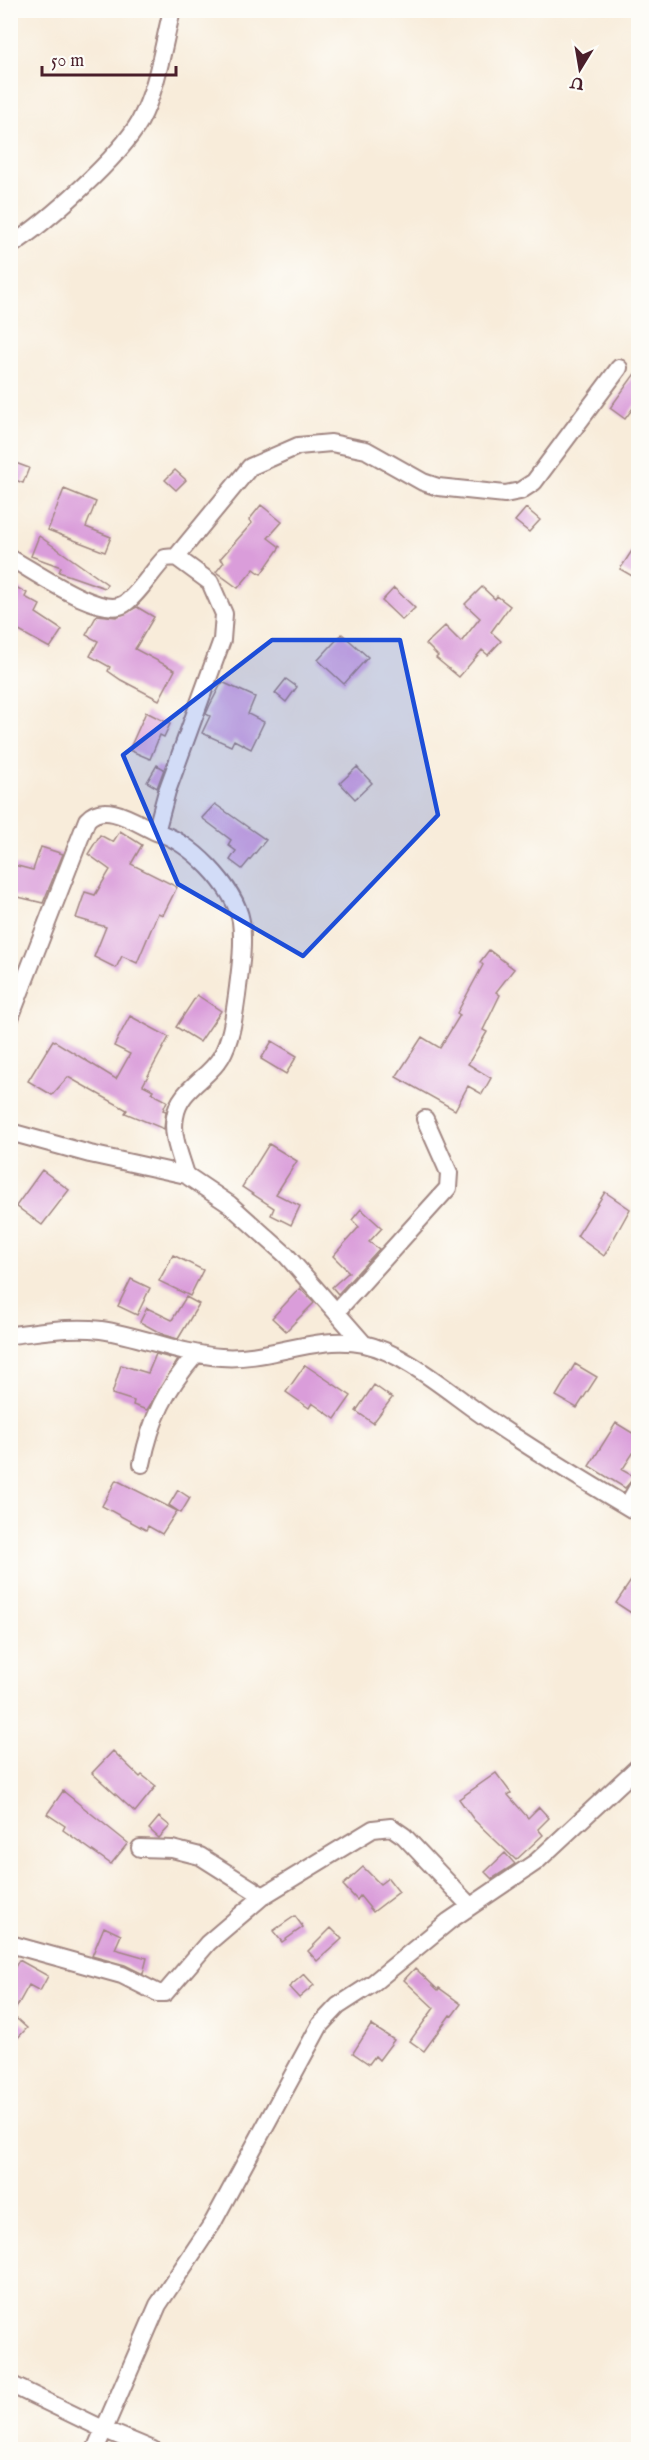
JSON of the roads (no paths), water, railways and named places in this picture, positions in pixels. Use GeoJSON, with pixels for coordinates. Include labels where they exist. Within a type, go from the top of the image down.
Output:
{"type":"FeatureCollection","features":[{"type":"Feature","properties":{"kind":"street"},"geometry":{"type":"LineString","coordinates":[[10,246],[33,231],[116,153],[140,121],[157,73],[172,10]]}},
{"type":"Feature","properties":{"kind":"street"},"geometry":{"type":"LineString","coordinates":[[176,557],[250,467],[298,446],[331,443],[366,450],[423,482],[438,487],[496,494],[520,491],[534,482],[619,368]]}},
{"type":"Feature","properties":{"kind":"street"},"geometry":{"type":"LineString","coordinates":[[10,558],[93,604],[116,607],[125,604],[165,558],[176,557],[210,582],[224,614],[222,640],[167,791],[156,832]]}},
{"type":"Feature","properties":{"kind":"street"},"geometry":{"type":"LineString","coordinates":[[10,1018],[87,820],[92,814],[104,812],[119,814],[174,838],[198,857],[226,888],[240,919],[242,944],[230,1035],[221,1058],[181,1098],[174,1117],[174,1133],[186,1175]]}},
{"type":"Feature","properties":{"kind":"street"},"geometry":{"type":"LineString","coordinates":[[336,1312],[447,1188],[449,1173],[425,1119]]}},
{"type":"Feature","properties":{"kind":"street"},"geometry":{"type":"LineString","coordinates":[[10,1132],[90,1154],[186,1175],[229,1204],[286,1256],[364,1344]]}},
{"type":"Feature","properties":{"kind":"street"},"geometry":{"type":"LineString","coordinates":[[10,1335],[100,1330],[196,1354],[243,1358],[338,1341],[364,1344],[384,1351],[408,1365],[490,1421],[633,1510],[639,1487]]}},
{"type":"Feature","properties":{"kind":"street"},"geometry":{"type":"LineString","coordinates":[[142,1464],[149,1428],[178,1376],[196,1354]]}},
{"type":"Feature","properties":{"kind":"street"},"geometry":{"type":"LineString","coordinates":[[95,2450],[158,2305],[212,2224],[320,2025],[338,2006],[372,1984],[470,1906],[536,1862],[639,1767]]}},
{"type":"Feature","properties":{"kind":"street"},"geometry":{"type":"LineString","coordinates":[[10,1944],[122,1976],[162,1994],[169,1991],[208,1944],[263,1896],[373,1829],[391,1827],[404,1836],[470,1906]]}},
{"type":"Feature","properties":{"kind":"street"},"geometry":{"type":"LineString","coordinates":[[140,1848],[171,1849],[200,1856],[263,1896]]}},
{"type":"Feature","properties":{"kind":"street"},"geometry":{"type":"LineString","coordinates":[[10,2384],[153,2450]]}}]}
